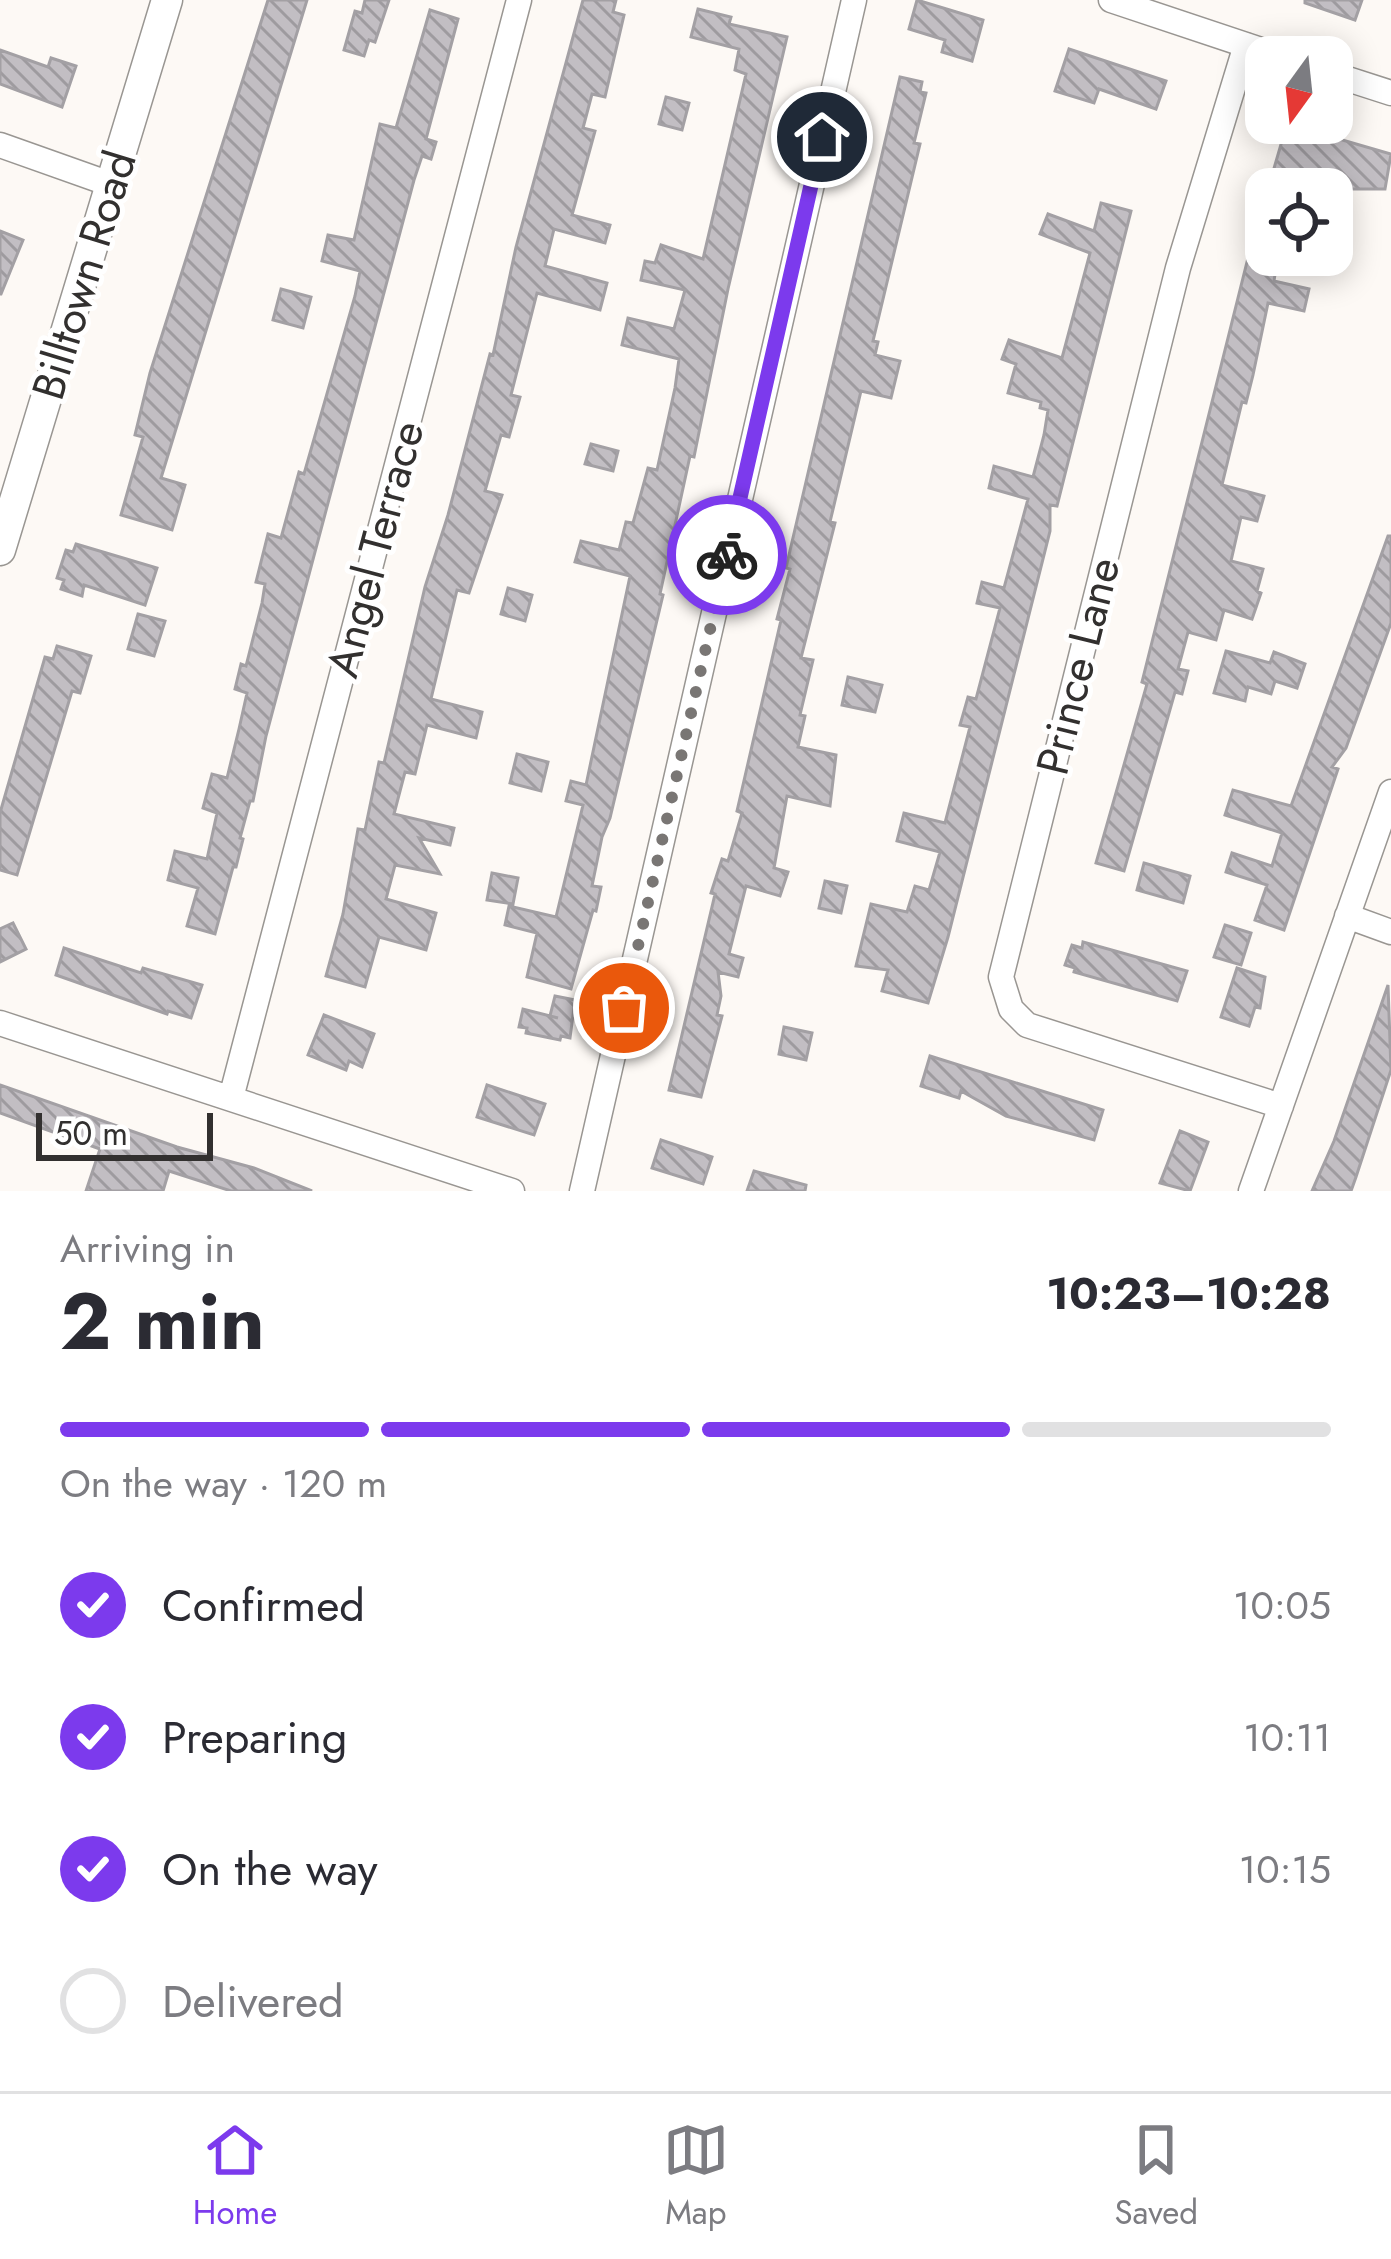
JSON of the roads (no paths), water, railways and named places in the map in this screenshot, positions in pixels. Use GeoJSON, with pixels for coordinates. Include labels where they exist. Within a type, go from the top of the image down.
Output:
{"type":"FeatureCollection","features":[{"type":"Feature","properties":{"kind":"main road","name":"Billtown Road"},"geometry":{"type":"LineString","coordinates":[[0,550],[166,0]]}},
{"type":"Feature","properties":{"kind":"street","name":"Angel Terrace"},"geometry":{"type":"LineString","coordinates":[[231,1098],[519,0]]}},
{"type":"Feature","properties":{"kind":"street"},"geometry":{"type":"LineString","coordinates":[[582,1191],[854,0]]}},
{"type":"Feature","properties":{"kind":"street"},"geometry":{"type":"LineString","coordinates":[[1112,0],[1245,45]]}},
{"type":"Feature","properties":{"kind":"street","name":"Prince Lane"},"geometry":{"type":"LineString","coordinates":[[1245,48],[1178,268],[1000,977],[1011,1010],[1028,1025],[1281,1106]]}},
{"type":"Feature","properties":{"kind":"street"},"geometry":{"type":"LineString","coordinates":[[1353,81],[1391,93]]}},
{"type":"Feature","properties":{"kind":"street"},"geometry":{"type":"LineString","coordinates":[[0,145],[110,184]]}},
{"type":"Feature","properties":{"kind":"street"},"geometry":{"type":"LineString","coordinates":[[1251,1191],[1391,791]]}},
{"type":"Feature","properties":{"kind":"street"},"geometry":{"type":"LineString","coordinates":[[1347,916],[1391,932]]}},
{"type":"Feature","properties":{"kind":"street"},"geometry":{"type":"LineString","coordinates":[[0,1023],[512,1191]]}}]}
